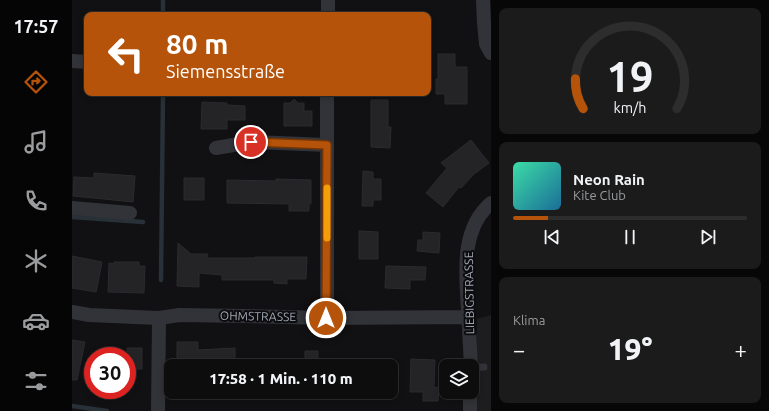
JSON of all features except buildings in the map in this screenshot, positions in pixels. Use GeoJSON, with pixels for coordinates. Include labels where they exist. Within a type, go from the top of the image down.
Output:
{"type":"FeatureCollection","features":[{"type":"Feature","properties":{"kind":"street"},"geometry":{"type":"LineString","coordinates":[[328,0],[328,12]]}},
{"type":"Feature","properties":{"kind":"street"},"geometry":{"type":"LineString","coordinates":[[483,0],[486,44],[491,53]]}},
{"type":"Feature","properties":{"kind":"street"},"geometry":{"type":"LineString","coordinates":[[72,62],[84,62]]}},
{"type":"Feature","properties":{"kind":"street"},"geometry":{"type":"LineString","coordinates":[[326,318],[327,96]]}},
{"type":"Feature","properties":{"kind":"street"},"geometry":{"type":"LineString","coordinates":[[216,148],[251,142],[327,145]]}},
{"type":"Feature","properties":{"kind":"street","name":"LIEBIGSTRASSE"},"geometry":{"type":"LineString","coordinates":[[475,359],[469,317],[466,250],[477,221],[484,209],[491,203]]}},
{"type":"Feature","properties":{"kind":"street"},"geometry":{"type":"LineString","coordinates":[[72,208],[130,213]]}},
{"type":"Feature","properties":{"kind":"street","name":"OHMSTRASSE"},"geometry":{"type":"LineString","coordinates":[[72,312],[89,315],[159,318],[179,315],[326,318],[469,317]]}},
{"type":"Feature","properties":{"kind":"street"},"geometry":{"type":"LineString","coordinates":[[158,411],[159,318]]}},
{"type":"Feature","properties":{"kind":"street"},"geometry":{"type":"LineString","coordinates":[[470,399],[470,411]]}},
{"type":"Feature","properties":{"kind":"shaded area"},"geometry":{"type":"Polygon","coordinates":[[[491,315],[491,411],[477,411],[477,399],[479,399],[479,359],[477,359],[477,319],[491,315]]]}},
{"type":"Feature","properties":{"kind":"waterway"},"geometry":{"type":"LineString","coordinates":[[163,0],[163,12]]}},
{"type":"Feature","properties":{"kind":"waterway"},"geometry":{"type":"LineString","coordinates":[[161,280],[163,96]]}},
{"type":"Feature","properties":{"kind":"waterway"},"geometry":{"type":"LineString","coordinates":[[72,217],[143,222]]}},
{"type":"Feature","properties":{"kind":"waterway"},"geometry":{"type":"LineString","coordinates":[[72,406],[107,411]]}},
{"type":"Feature","properties":{"kind":"slow traffic"},"geometry":{"type":"LineString","coordinates":[[327,188],[327,238]]}},
{"type":"Feature","properties":{"kind":"route"},"geometry":{"type":"LineString","coordinates":[[251,142],[327,145],[326,318]]}}]}
